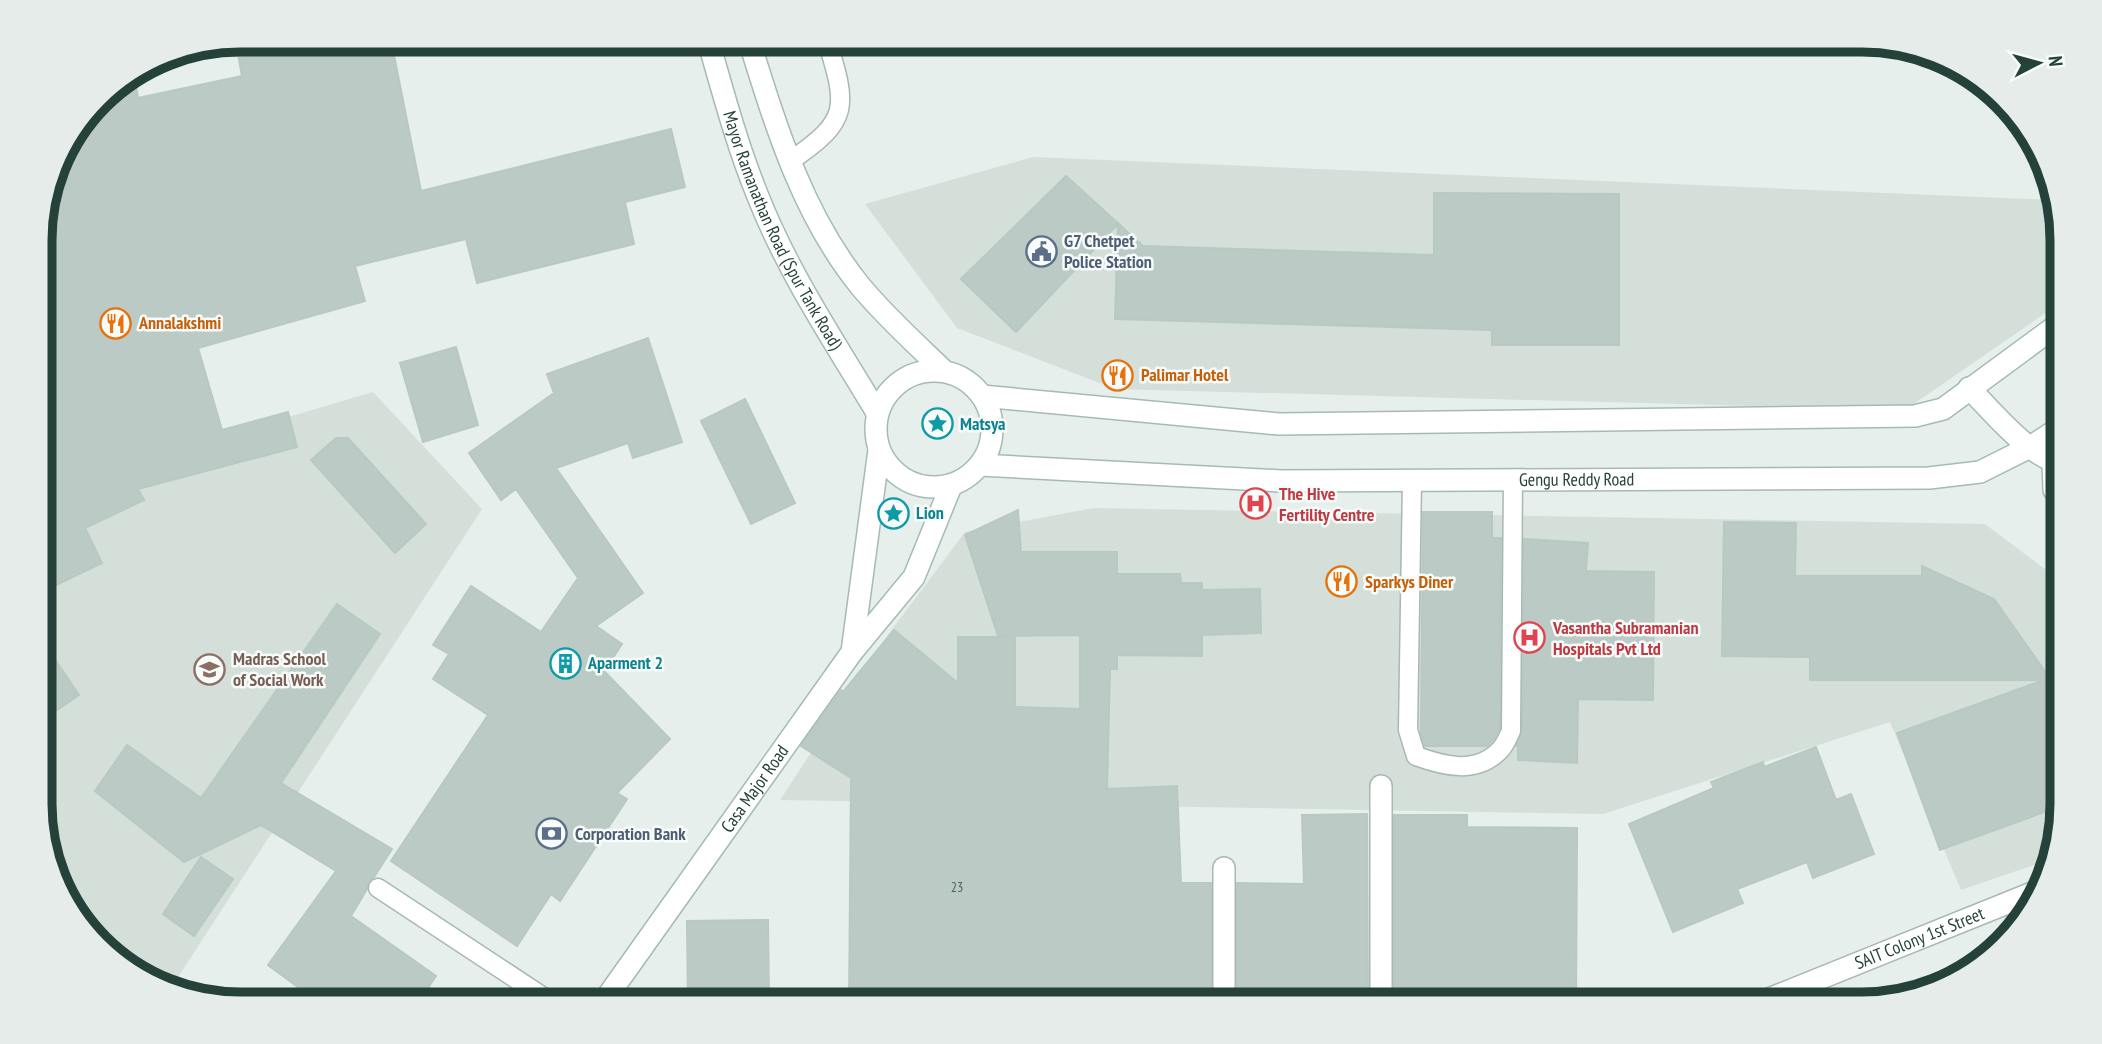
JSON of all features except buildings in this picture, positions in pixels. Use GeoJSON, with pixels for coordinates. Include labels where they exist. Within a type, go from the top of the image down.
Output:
{"type":"FeatureCollection","features":[{"type":"Feature","properties":{"kind":"main road","name":"Mayor Ramanathan Road (Spur Tank Road)"},"geometry":{"type":"LineString","coordinates":[[712,52],[757,194],[792,268],[876,411]]}},
{"type":"Feature","properties":{"kind":"main road","name":"Mayor Ramanathan Road (Spur Tank Road)"},"geometry":{"type":"LineString","coordinates":[[753,52],[778,133],[828,240],[861,287],[944,370]]}},
{"type":"Feature","properties":{"kind":"main road"},"geometry":{"type":"LineString","coordinates":[[982,396],[1279,424],[1915,416],[1943,409],[2050,330]]}},
{"type":"Feature","properties":{"kind":"main road"},"geometry":{"type":"LineString","coordinates":[[944,370],[958,375],[982,396],[990,413],[992,431],[989,449],[980,465],[967,478],[951,486],[933,488],[916,485],[900,477],[888,466],[879,450],[876,411],[892,388],[907,376],[944,370]]}},
{"type":"Feature","properties":{"kind":"main road"},"geometry":{"type":"LineString","coordinates":[[1969,388],[2030,447],[2050,459]]}},
{"type":"Feature","properties":{"kind":"main road","name":"Gengu Reddy Road"},"geometry":{"type":"LineString","coordinates":[[980,465],[1282,481],[1929,478],[1980,472],[2050,434]]}},
{"type":"Feature","properties":{"kind":"main road"},"geometry":{"type":"LineString","coordinates":[[852,652],[879,450]]}},
{"type":"Feature","properties":{"kind":"main road","name":"Casa Major Road"},"geometry":{"type":"LineString","coordinates":[[611,992],[852,652],[914,577],[951,486]]}},
{"type":"Feature","properties":{"kind":"main road"},"geometry":{"type":"LineString","coordinates":[[1381,786],[1381,991]]}},
{"type":"Feature","properties":{"kind":"main road"},"geometry":{"type":"LineString","coordinates":[[1224,868],[1224,991]]}},
{"type":"Feature","properties":{"kind":"main road","name":"SAIT Colony 1st Street"},"geometry":{"type":"LineString","coordinates":[[1789,991],[2025,896]]}},
{"type":"Feature","properties":{"kind":"lane"},"geometry":{"type":"LineString","coordinates":[[790,161],[825,134],[834,124],[840,108],[842,93],[830,52]]}},
{"type":"Feature","properties":{"kind":"lane"},"geometry":{"type":"LineString","coordinates":[[1412,480],[1408,730],[1416,756],[1444,766],[1478,766],[1500,750],[1511,731],[1513,479]]}},
{"type":"Feature","properties":{"kind":"lane"},"geometry":{"type":"LineString","coordinates":[[377,888],[535,992]]}},
{"type":"Feature","properties":{"kind":"shaded area"},"geometry":{"type":"Polygon","coordinates":[[[1033,157],[2045,200],[2050,240],[2050,310],[1905,410],[1115,389],[957,328],[865,204],[1033,157]]]}},
{"type":"Feature","properties":{"kind":"shaded area","name":"Madras School of Social Work"},"geometry":{"type":"Polygon","coordinates":[[[373,392],[482,509],[176,980],[136,960],[99,928],[78,898],[59,852],[52,804],[53,487],[373,392]]]}},
{"type":"Feature","properties":{"kind":"shaded area"},"geometry":{"type":"Polygon","coordinates":[[[1094,508],[1985,524],[2050,573],[2050,804],[2040,863],[1961,890],[1890,722],[1603,814],[780,800],[890,632],[965,532],[1094,508]]]}},
{"type":"Feature","properties":{"kind":"place","name":"G7 Chetpet Police Station"},"geometry":{"type":"Point","coordinates":[1041,251]}},
{"type":"Feature","properties":{"kind":"place","name":"Annalakshmi"},"geometry":{"type":"Point","coordinates":[116,323]}},
{"type":"Feature","properties":{"kind":"place","name":"Palimar Hotel"},"geometry":{"type":"Point","coordinates":[1118,375]}},
{"type":"Feature","properties":{"kind":"place","name":"Matsya"},"geometry":{"type":"Point","coordinates":[937,424]}},
{"type":"Feature","properties":{"kind":"place","name":"The Hive Fertility Centre"},"geometry":{"type":"Point","coordinates":[1256,504]}},
{"type":"Feature","properties":{"kind":"place","name":"Lion"},"geometry":{"type":"Point","coordinates":[893,513]}},
{"type":"Feature","properties":{"kind":"place","name":"Sparkys Diner"},"geometry":{"type":"Point","coordinates":[1342,582]}},
{"type":"Feature","properties":{"kind":"place","name":"Vasantha Subramanian Hospitals Pvt Ltd"},"geometry":{"type":"Point","coordinates":[1530,638]}},
{"type":"Feature","properties":{"kind":"place","name":"Aparment 2"},"geometry":{"type":"Point","coordinates":[565,663]}},
{"type":"Feature","properties":{"kind":"place","name":"Madras School of Social Work"},"geometry":{"type":"Point","coordinates":[210,669]}},
{"type":"Feature","properties":{"kind":"place","name":"Corporation Bank"},"geometry":{"type":"Point","coordinates":[552,834]}}]}
